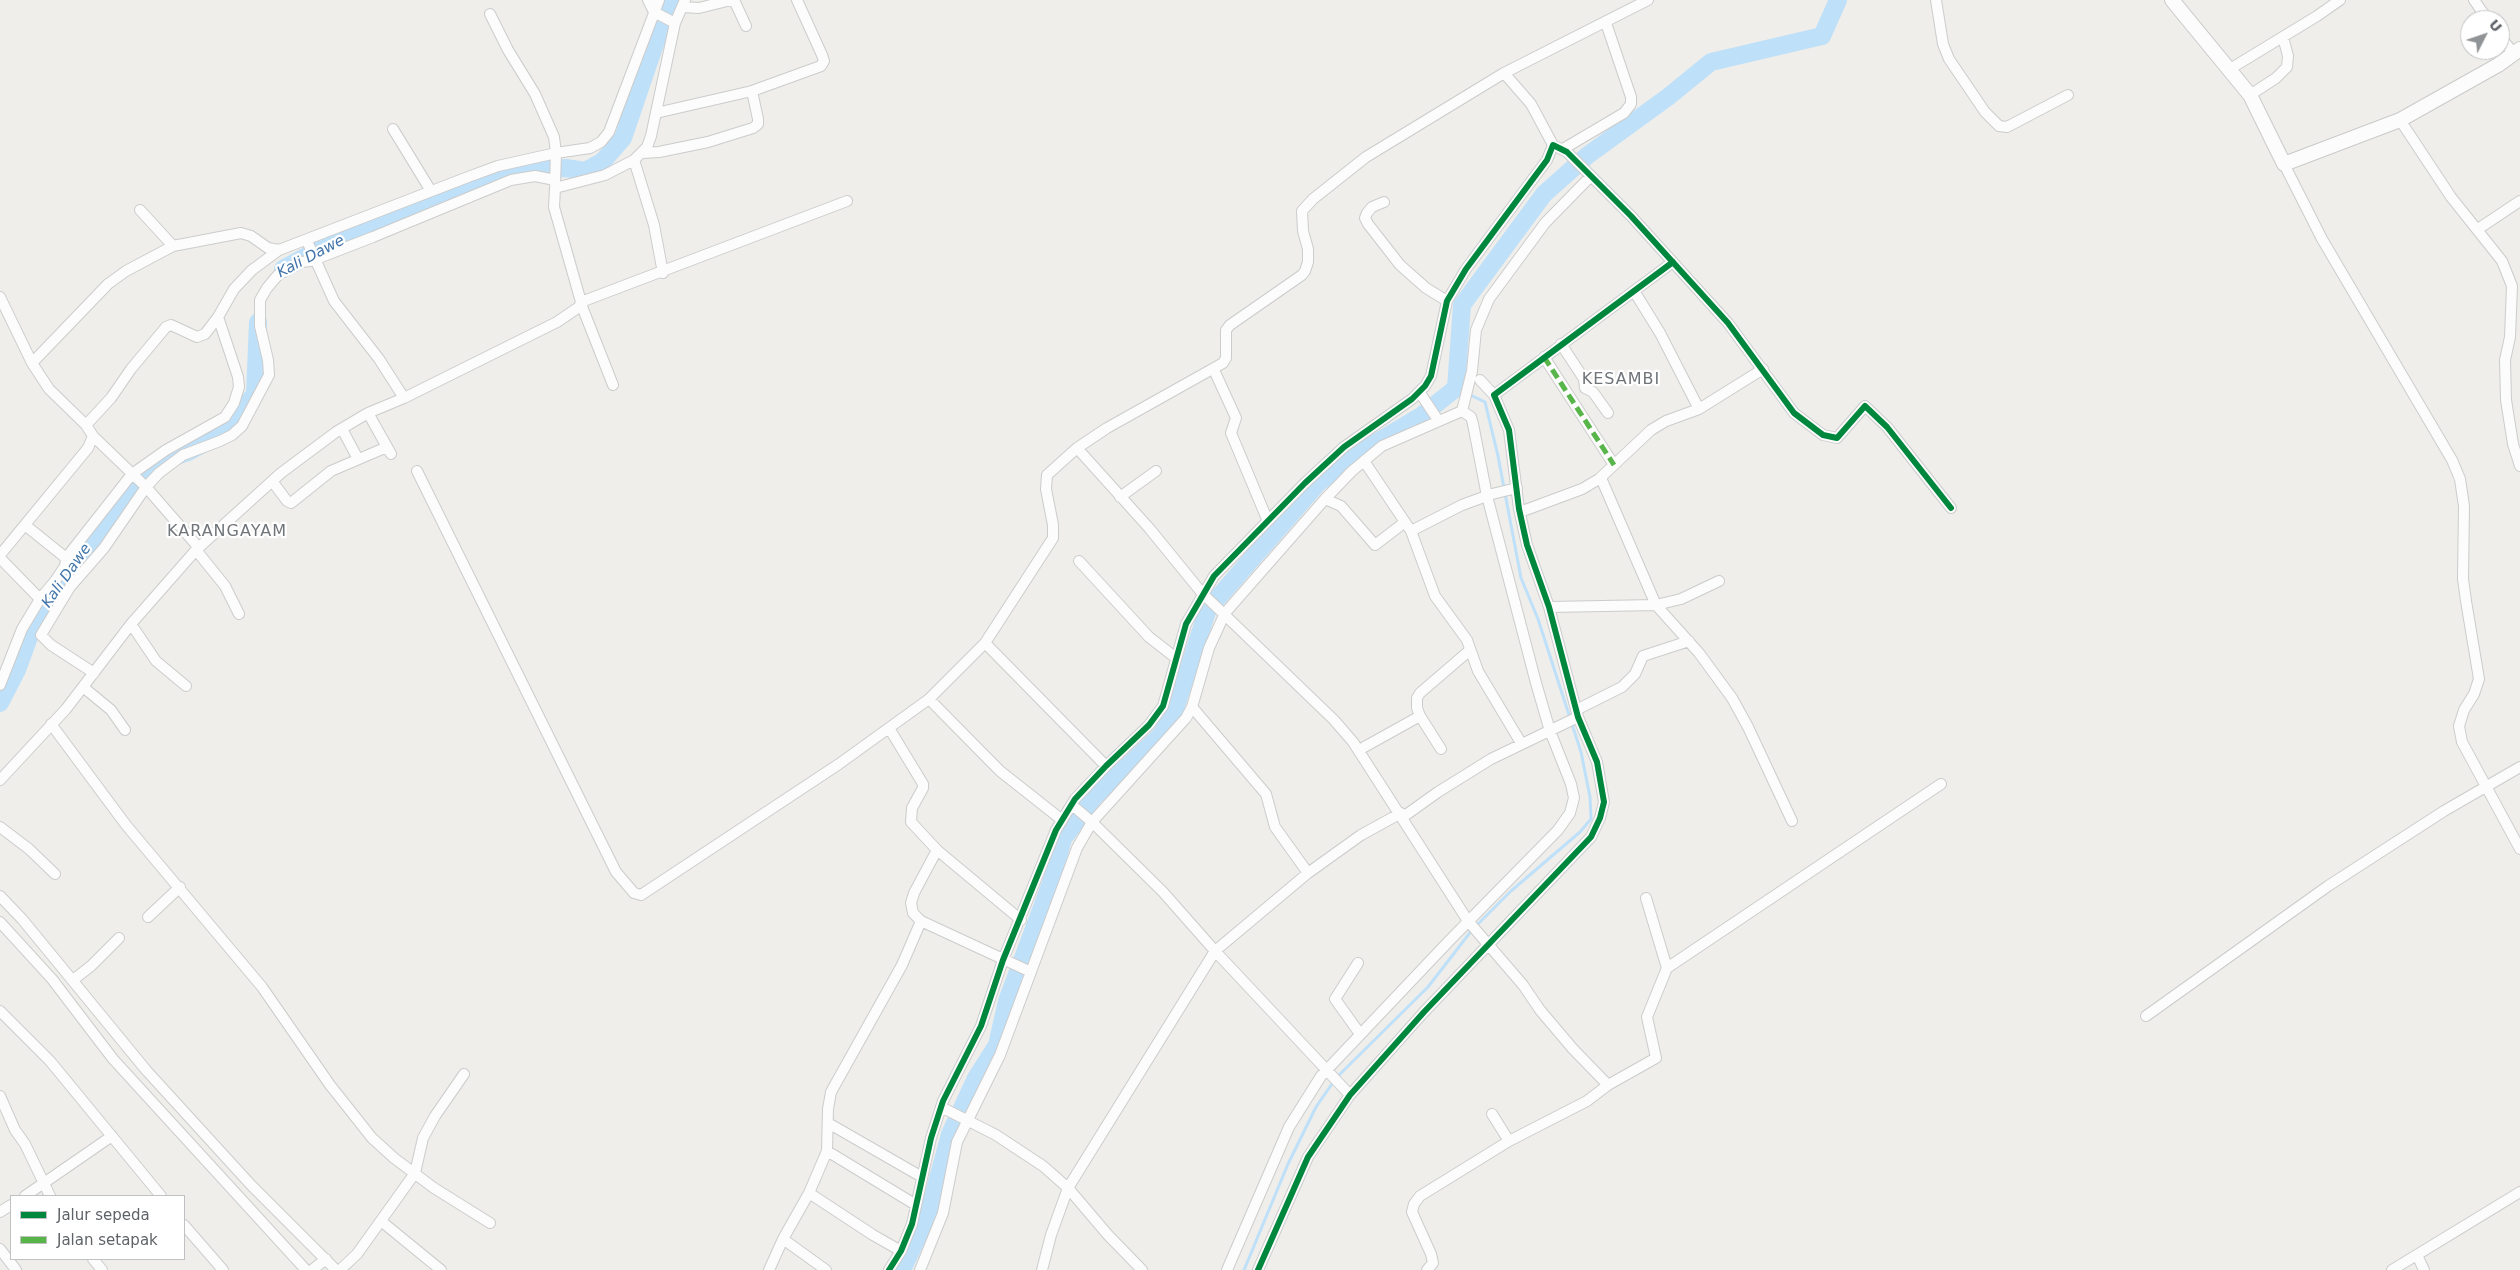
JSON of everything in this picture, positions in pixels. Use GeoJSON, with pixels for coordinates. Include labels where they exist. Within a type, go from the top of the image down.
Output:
{"type":"FeatureCollection","features":[{"type":"Feature","properties":{"kind":"main road"},"geometry":{"type":"LineString","coordinates":[[2172,0],[2250,95],[2284,164],[2400,120],[2518,52]]}},
{"type":"Feature","properties":{"kind":"street"},"geometry":{"type":"LineString","coordinates":[[648,0],[664,17]]}},
{"type":"Feature","properties":{"kind":"street"},"geometry":{"type":"LineString","coordinates":[[659,0],[664,17],[656,113],[651,136],[638,156],[663,273]]}},
{"type":"Feature","properties":{"kind":"street"},"geometry":{"type":"LineString","coordinates":[[94,673],[51,645],[41,635],[70,587],[119,528],[138,480],[158,473],[183,455],[232,435],[242,426],[268,375],[268,360],[260,326],[260,300],[266,288],[278,275],[301,262],[312,250],[431,191],[498,166],[556,156],[590,148],[601,142],[609,132],[664,17],[683,3],[699,8],[732,0],[746,26]]}},
{"type":"Feature","properties":{"kind":"street"},"geometry":{"type":"LineString","coordinates":[[656,113],[752,91],[816,69],[824,64],[822,55],[797,0]]}},
{"type":"Feature","properties":{"kind":"street"},"geometry":{"type":"LineString","coordinates":[[417,471],[616,872],[634,893],[641,895],[929,700],[985,642],[1053,538],[1054,525],[1045,480],[1047,475],[1078,448],[1107,428],[1214,370],[1226,358],[1224,340],[1226,330],[1230,325],[1305,271],[1308,262],[1308,249],[1302,226],[1302,211],[1313,199],[1366,157],[1504,73],[1606,23],[1648,0]]}},
{"type":"Feature","properties":{"kind":"street"},"geometry":{"type":"LineString","coordinates":[[1936,0],[1944,44],[1949,59],[1985,112],[1999,126],[2007,127],[2068,95]]}},
{"type":"Feature","properties":{"kind":"street"},"geometry":{"type":"LineString","coordinates":[[2230,69],[2340,0]]}},
{"type":"Feature","properties":{"kind":"street"},"geometry":{"type":"LineString","coordinates":[[490,14],[508,50],[535,94],[554,137],[556,156],[554,207],[581,303],[614,385]]}},
{"type":"Feature","properties":{"kind":"street"},"geometry":{"type":"LineString","coordinates":[[889,1270],[901,1251],[912,1224],[930,1138],[981,1026],[1044,856],[1062,820],[1106,766],[1150,725],[1163,706],[1186,624],[1214,576],[1267,519],[1344,447],[1422,396],[1431,376],[1447,301],[1466,269],[1547,160],[1561,149],[1624,113],[1631,104],[1631,97],[1606,23]]}},
{"type":"Feature","properties":{"kind":"street"},"geometry":{"type":"LineString","coordinates":[[2250,95],[2276,78],[2287,67],[2288,56],[2283,37]]}},
{"type":"Feature","properties":{"kind":"street"},"geometry":{"type":"LineString","coordinates":[[1504,73],[1530,104],[1561,149],[1631,216],[1728,323],[1794,413],[1814,430],[1829,438],[1836,438],[1865,406],[1887,427],[1951,508]]}},
{"type":"Feature","properties":{"kind":"street"},"geometry":{"type":"LineString","coordinates":[[32,363],[108,284],[126,271],[173,246],[241,233],[252,236],[268,248],[312,250],[511,180],[535,176],[555,181],[605,175],[638,156],[708,142],[753,128],[758,124],[758,119],[752,91]]}},
{"type":"Feature","properties":{"kind":"street"},"geometry":{"type":"LineString","coordinates":[[2400,120],[2451,196],[2502,262],[2512,286],[2510,337],[2505,360],[2506,400],[2513,444],[2520,466]]}},
{"type":"Feature","properties":{"kind":"street"},"geometry":{"type":"LineString","coordinates":[[393,129],[431,191]]}},
{"type":"Feature","properties":{"kind":"street"},"geometry":{"type":"LineString","coordinates":[[2284,164],[2322,239],[2452,460],[2460,479],[2464,506],[2465,593],[2480,679],[2474,694],[2464,710],[2459,726],[2462,742],[2520,849]]}},
{"type":"Feature","properties":{"kind":"street"},"geometry":{"type":"LineString","coordinates":[[1463,409],[1468,388],[1476,330],[1489,299],[1586,173]]}},
{"type":"Feature","properties":{"kind":"street"},"geometry":{"type":"LineString","coordinates":[[0,780],[51,724],[94,673],[131,624],[197,549],[272,481],[342,428],[368,413],[404,398],[557,322],[571,314],[581,303],[848,201]]}},
{"type":"Feature","properties":{"kind":"street"},"geometry":{"type":"LineString","coordinates":[[2478,229],[2520,201]]}},
{"type":"Feature","properties":{"kind":"street"},"geometry":{"type":"LineString","coordinates":[[1384,202],[1372,207],[1367,213],[1366,220],[1379,240],[1400,265],[1426,288],[1447,301]]}},
{"type":"Feature","properties":{"kind":"street"},"geometry":{"type":"LineString","coordinates":[[140,210],[173,246]]}},
{"type":"Feature","properties":{"kind":"street"},"geometry":{"type":"LineString","coordinates":[[86,425],[111,398],[131,369],[166,326],[171,325],[190,335],[201,336],[218,317],[234,289],[252,270],[279,250]]}},
{"type":"Feature","properties":{"kind":"street"},"geometry":{"type":"LineString","coordinates":[[312,250],[334,301],[379,360],[404,398]]}},
{"type":"Feature","properties":{"kind":"street"},"geometry":{"type":"LineString","coordinates":[[1494,395],[1673,262]]}},
{"type":"Feature","properties":{"kind":"street"},"geometry":{"type":"LineString","coordinates":[[1634,291],[1660,333],[1699,409]]}},
{"type":"Feature","properties":{"kind":"street"},"geometry":{"type":"LineString","coordinates":[[0,297],[32,363],[49,389],[138,480],[197,549],[225,586],[239,614]]}},
{"type":"Feature","properties":{"kind":"street"},"geometry":{"type":"LineString","coordinates":[[0,684],[22,629],[40,599],[65,566],[66,558],[166,450],[225,417],[234,403],[239,382],[218,317]]}},
{"type":"Feature","properties":{"kind":"street"},"geometry":{"type":"LineString","coordinates":[[1561,344],[1584,379],[1585,388],[1593,392],[1608,413]]}},
{"type":"Feature","properties":{"kind":"street"},"geometry":{"type":"LineString","coordinates":[[1544,357],[1614,465]]}},
{"type":"Feature","properties":{"kind":"street"},"geometry":{"type":"LineString","coordinates":[[1520,512],[1582,489],[1601,478],[1651,430],[1666,421],[1699,409],[1763,369]]}},
{"type":"Feature","properties":{"kind":"street"},"geometry":{"type":"LineString","coordinates":[[1214,370],[1236,418],[1231,433],[1267,519]]}},
{"type":"Feature","properties":{"kind":"street"},"geometry":{"type":"LineString","coordinates":[[1258,1270],[1308,1157],[1348,1093],[1487,942],[1591,837],[1600,818],[1604,802],[1597,762],[1576,716],[1549,607],[1528,545],[1514,489],[1509,430],[1494,395],[1480,380]]}},
{"type":"Feature","properties":{"kind":"street"},"geometry":{"type":"LineString","coordinates":[[1422,396],[1437,418]]}},
{"type":"Feature","properties":{"kind":"street"},"geometry":{"type":"LineString","coordinates":[[920,1270],[943,1213],[957,1142],[966,1119],[988,1083],[1027,971],[1091,820],[1186,718],[1192,707],[1209,648],[1223,611],[1325,499],[1364,461],[1382,446],[1437,418],[1463,409]]}},
{"type":"Feature","properties":{"kind":"street"},"geometry":{"type":"LineString","coordinates":[[1227,1270],[1289,1127],[1328,1072],[1360,1034],[1558,830],[1570,812],[1574,798],[1552,730],[1473,424],[1471,417],[1463,409]]}},
{"type":"Feature","properties":{"kind":"street"},"geometry":{"type":"LineString","coordinates":[[272,481],[291,503],[331,471],[358,459],[389,450],[368,413]]}},
{"type":"Feature","properties":{"kind":"street"},"geometry":{"type":"LineString","coordinates":[[342,428],[358,459]]}},
{"type":"Feature","properties":{"kind":"street"},"geometry":{"type":"LineString","coordinates":[[40,599],[0,557],[88,448],[93,436]]}},
{"type":"Feature","properties":{"kind":"street"},"geometry":{"type":"LineString","coordinates":[[1078,448],[1204,595],[1223,611],[1334,720],[1359,750],[1469,923],[1523,984],[1555,1028],[1608,1085]]}},
{"type":"Feature","properties":{"kind":"street"},"geometry":{"type":"LineString","coordinates":[[1364,461],[1408,526],[1435,596],[1460,628],[1478,671],[1521,743]]}},
{"type":"Feature","properties":{"kind":"street"},"geometry":{"type":"LineString","coordinates":[[1120,497],[1156,471]]}},
{"type":"Feature","properties":{"kind":"street"},"geometry":{"type":"LineString","coordinates":[[1601,478],[1656,605],[1689,641],[1732,698],[1748,727],[1792,821]]}},
{"type":"Feature","properties":{"kind":"street"},"geometry":{"type":"LineString","coordinates":[[1325,499],[1341,506],[1375,546],[1408,526],[1490,495],[1514,489]]}},
{"type":"Feature","properties":{"kind":"street"},"geometry":{"type":"LineString","coordinates":[[25,525],[66,558]]}},
{"type":"Feature","properties":{"kind":"street"},"geometry":{"type":"LineString","coordinates":[[1079,561],[1149,637],[1176,658]]}},
{"type":"Feature","properties":{"kind":"street"},"geometry":{"type":"LineString","coordinates":[[1549,607],[1656,605],[1681,599],[1719,581]]}},
{"type":"Feature","properties":{"kind":"street"},"geometry":{"type":"LineString","coordinates":[[131,624],[156,661],[186,686]]}},
{"type":"Feature","properties":{"kind":"street"},"geometry":{"type":"LineString","coordinates":[[1042,1270],[1068,1188],[1215,951],[1308,873],[1361,835],[1402,815],[1474,769],[1521,743],[1552,730],[1622,687],[1635,674],[1643,656],[1689,641]]}},
{"type":"Feature","properties":{"kind":"street"},"geometry":{"type":"LineString","coordinates":[[985,642],[1106,766]]}},
{"type":"Feature","properties":{"kind":"street"},"geometry":{"type":"LineString","coordinates":[[1441,749],[1420,716],[1416,703],[1420,692],[1470,650]]}},
{"type":"Feature","properties":{"kind":"street"},"geometry":{"type":"LineString","coordinates":[[83,686],[111,710],[125,730]]}},
{"type":"Feature","properties":{"kind":"street"},"geometry":{"type":"LineString","coordinates":[[929,700],[1000,771],[1062,820]]}},
{"type":"Feature","properties":{"kind":"street"},"geometry":{"type":"LineString","coordinates":[[1192,707],[1266,794],[1276,827],[1308,873]]}},
{"type":"Feature","properties":{"kind":"street"},"geometry":{"type":"LineString","coordinates":[[1359,750],[1420,716]]}},
{"type":"Feature","properties":{"kind":"street"},"geometry":{"type":"LineString","coordinates":[[51,724],[126,825],[262,987],[330,1085],[372,1138],[394,1158],[459,1205],[490,1223]]}},
{"type":"Feature","properties":{"kind":"street"},"geometry":{"type":"LineString","coordinates":[[889,728],[923,784],[923,788],[912,808],[911,822],[937,850],[1021,920]]}},
{"type":"Feature","properties":{"kind":"street"},"geometry":{"type":"LineString","coordinates":[[2146,1016],[2328,886],[2444,811],[2487,788],[2520,767]]}},
{"type":"Feature","properties":{"kind":"street"},"geometry":{"type":"LineString","coordinates":[[1428,1270],[1433,1263],[1431,1254],[1412,1212],[1414,1204],[1420,1196],[1509,1141],[1587,1101],[1608,1085],[1656,1058],[1647,1017],[1667,968],[1941,784]]}},
{"type":"Feature","properties":{"kind":"street"},"geometry":{"type":"LineString","coordinates":[[1073,807],[1091,820],[1163,892],[1215,951],[1348,1093]]}},
{"type":"Feature","properties":{"kind":"street"},"geometry":{"type":"LineString","coordinates":[[0,827],[29,849],[55,874]]}},
{"type":"Feature","properties":{"kind":"street"},"geometry":{"type":"LineString","coordinates":[[937,850],[911,903],[913,913],[921,921],[1027,971]]}},
{"type":"Feature","properties":{"kind":"street"},"geometry":{"type":"LineString","coordinates":[[148,917],[180,887]]}},
{"type":"Feature","properties":{"kind":"street"},"geometry":{"type":"LineString","coordinates":[[0,896],[22,918],[146,1070],[251,1185],[319,1265],[336,1270]]}},
{"type":"Feature","properties":{"kind":"street"},"geometry":{"type":"LineString","coordinates":[[1646,898],[1667,968]]}},
{"type":"Feature","properties":{"kind":"street"},"geometry":{"type":"LineString","coordinates":[[769,1270],[783,1239],[809,1193],[827,1151],[831,1092],[902,965],[921,921]]}},
{"type":"Feature","properties":{"kind":"street"},"geometry":{"type":"LineString","coordinates":[[0,922],[52,979],[119,1066],[306,1270]]}},
{"type":"Feature","properties":{"kind":"street"},"geometry":{"type":"LineString","coordinates":[[73,980],[91,966],[119,938]]}},
{"type":"Feature","properties":{"kind":"street"},"geometry":{"type":"LineString","coordinates":[[1358,963],[1335,999],[1360,1034]]}},
{"type":"Feature","properties":{"kind":"street"},"geometry":{"type":"LineString","coordinates":[[0,1011],[50,1061],[160,1195]]}},
{"type":"Feature","properties":{"kind":"street"},"geometry":{"type":"LineString","coordinates":[[340,1270],[357,1254],[415,1173],[423,1138],[435,1116],[464,1074]]}},
{"type":"Feature","properties":{"kind":"street"},"geometry":{"type":"LineString","coordinates":[[0,1096],[15,1130],[25,1144],[50,1195]]}},
{"type":"Feature","properties":{"kind":"street"},"geometry":{"type":"LineString","coordinates":[[944,1109],[966,1119],[1023,1152],[1068,1188],[1142,1270]]}},
{"type":"Feature","properties":{"kind":"street"},"geometry":{"type":"LineString","coordinates":[[1492,1114],[1509,1141]]}},
{"type":"Feature","properties":{"kind":"street"},"geometry":{"type":"LineString","coordinates":[[828,1123],[922,1177]]}},
{"type":"Feature","properties":{"kind":"street"},"geometry":{"type":"LineString","coordinates":[[27,1195],[112,1136]]}},
{"type":"Feature","properties":{"kind":"street"},"geometry":{"type":"LineString","coordinates":[[827,1151],[916,1205]]}},
{"type":"Feature","properties":{"kind":"street"},"geometry":{"type":"LineString","coordinates":[[2392,1270],[2520,1192]]}},
{"type":"Feature","properties":{"kind":"street"},"geometry":{"type":"LineString","coordinates":[[809,1193],[901,1251]]}},
{"type":"Feature","properties":{"kind":"street"},"geometry":{"type":"LineString","coordinates":[[381,1221],[441,1270]]}},
{"type":"Feature","properties":{"kind":"street"},"geometry":{"type":"LineString","coordinates":[[185,1226],[223,1270]]}},
{"type":"Feature","properties":{"kind":"street"},"geometry":{"type":"LineString","coordinates":[[783,1239],[826,1270]]}},
{"type":"Feature","properties":{"kind":"street"},"geometry":{"type":"LineString","coordinates":[[0,1249],[16,1270]]}},
{"type":"Feature","properties":{"kind":"street"},"geometry":{"type":"LineString","coordinates":[[2417,1255],[2424,1270]]}},
{"type":"Feature","properties":{"kind":"street"},"geometry":{"type":"LineString","coordinates":[[94,1260],[102,1270]]}},
{"type":"Feature","properties":{"kind":"waterway","name":"Kali Dawe"},"geometry":{"type":"LineString","coordinates":[[283,269],[318,250],[472,184],[507,172],[566,168],[585,171],[603,161],[623,138],[670,0]]}},
{"type":"Feature","properties":{"kind":"waterway"},"geometry":{"type":"LineString","coordinates":[[902,1270],[928,1215],[950,1134],[976,1078],[997,1045],[1007,1001],[1051,883],[1063,839],[1094,797],[1161,735],[1175,709],[1208,609],[1318,483],[1369,447],[1421,416],[1456,388],[1462,305],[1544,194],[1588,155],[1668,97],[1711,62],[1822,36],[1838,0]]}},
{"type":"Feature","properties":{"kind":"waterway","name":"Kali Dawe"},"geometry":{"type":"LineString","coordinates":[[0,703],[17,670],[32,629],[53,594],[90,547],[135,480],[159,462],[188,452],[223,433],[255,394],[258,322]]}},
{"type":"Feature","properties":{"kind":"waterway"},"geometry":{"type":"LineString","coordinates":[[1244,1270],[1288,1164],[1316,1107],[1336,1078],[1428,987],[1472,930],[1511,891],[1580,832],[1591,819],[1590,797],[1581,752],[1538,619],[1521,578],[1498,456],[1485,402],[1456,388]]}},
{"type":"Feature","properties":{"kind":"marked path"},"geometry":{"type":"LineString","coordinates":[[1544,357],[1614,465]]}},
{"type":"Feature","properties":{"kind":"cycle path"},"geometry":{"type":"LineString","coordinates":[[889,1270],[901,1251],[912,1224],[931,1138],[943,1101],[981,1026],[1003,960],[1056,830],[1075,799],[1149,725],[1163,706],[1186,624],[1214,576],[1305,483],[1344,447],[1412,399],[1425,386],[1431,376],[1447,301],[1466,269],[1547,160],[1553,145],[1567,152],[1631,216],[1728,323],[1794,413],[1823,435],[1837,438],[1865,406],[1887,427],[1951,508]]}},
{"type":"Feature","properties":{"kind":"cycle path"},"geometry":{"type":"LineString","coordinates":[[1258,1270],[1308,1157],[1350,1095],[1424,1012],[1591,837],[1600,818],[1604,802],[1597,762],[1578,717],[1549,607],[1527,545],[1519,509],[1509,430],[1494,395],[1673,262]]}},
{"type":"Feature","properties":{"kind":"district","name":"KESAMBI"},"geometry":{"type":"Point","coordinates":[1621,380]}},
{"type":"Feature","properties":{"kind":"district","name":"KARANGAYAM"},"geometry":{"type":"Point","coordinates":[227,532]}}]}
